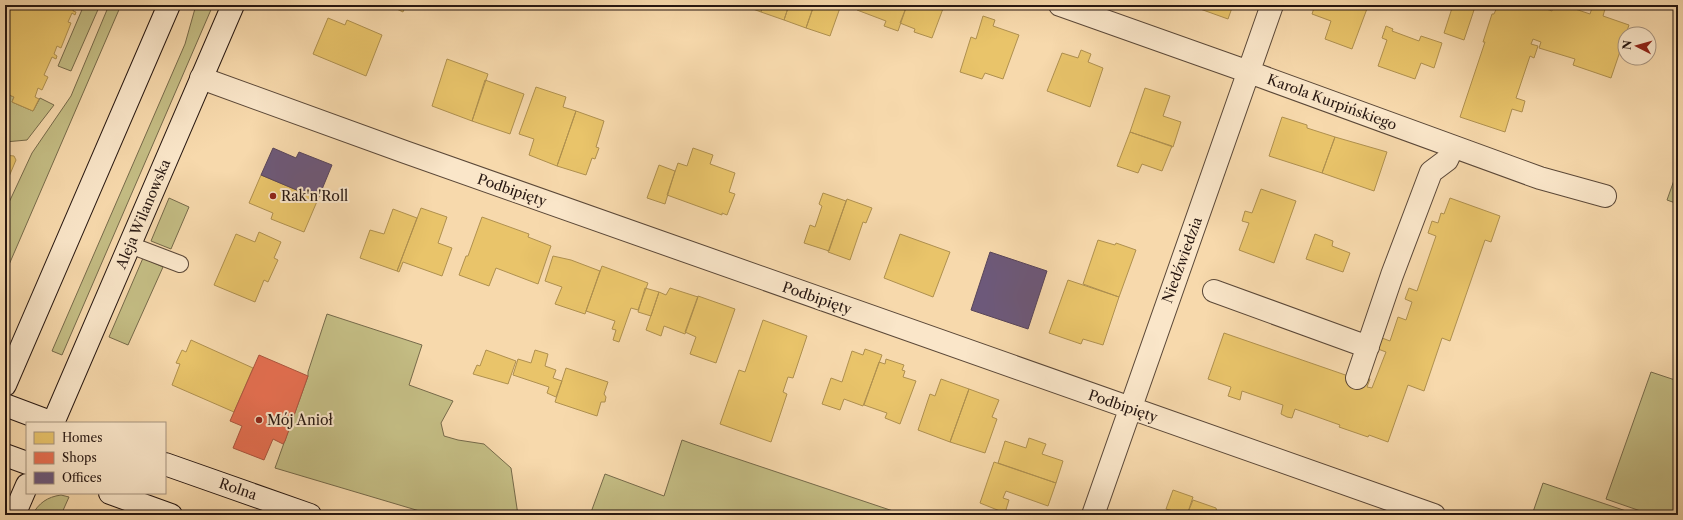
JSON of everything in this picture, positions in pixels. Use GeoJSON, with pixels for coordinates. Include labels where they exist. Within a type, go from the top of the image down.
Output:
{"type":"FeatureCollection","features":[{"type":"Feature","properties":{"kind":"street"},"geometry":{"type":"LineString","coordinates":[[5,385],[169,5]]}},
{"type":"Feature","properties":{"kind":"street","name":"Aleja Wilanowska"},"geometry":{"type":"LineString","coordinates":[[53,422],[233,5]]}},
{"type":"Feature","properties":{"kind":"street","name":"Karola Kurpińskiego"},"geometry":{"type":"LineString","coordinates":[[1060,5],[1540,178],[1605,196]]}},
{"type":"Feature","properties":{"kind":"street","name":"Niedźwiedzia"},"geometry":{"type":"LineString","coordinates":[[1093,515],[1129,408],[1272,5]]}},
{"type":"Feature","properties":{"kind":"street","name":"Podbipięty"},"geometry":{"type":"LineString","coordinates":[[201,78],[405,152],[1434,515]]}},
{"type":"Feature","properties":{"kind":"street"},"geometry":{"type":"LineString","coordinates":[[1357,378],[1392,275],[1431,172],[1448,160],[1453,147]]}},
{"type":"Feature","properties":{"kind":"street"},"geometry":{"type":"LineString","coordinates":[[1214,291],[1368,347]]}},
{"type":"Feature","properties":{"kind":"street"},"geometry":{"type":"LineString","coordinates":[[5,405],[50,422]]}},
{"type":"Feature","properties":{"kind":"street"},"geometry":{"type":"LineString","coordinates":[[5,455],[26,463]]}},
{"type":"Feature","properties":{"kind":"street","name":"Rolna"},"geometry":{"type":"LineString","coordinates":[[166,464],[310,515]]}},
{"type":"Feature","properties":{"kind":"street"},"geometry":{"type":"LineString","coordinates":[[14,515],[26,487]]}},
{"type":"Feature","properties":{"kind":"street"},"geometry":{"type":"LineString","coordinates":[[113,494],[171,515]]}},
{"type":"Feature","properties":{"kind":"lane"},"geometry":{"type":"LineString","coordinates":[[130,244],[180,264]]}},
{"type":"Feature","properties":{"kind":"shaded area"},"geometry":{"type":"Polygon","coordinates":[[[84,5],[100,5],[71,71],[58,66],[84,5]]]}},
{"type":"Feature","properties":{"kind":"shaded area"},"geometry":{"type":"Polygon","coordinates":[[[109,5],[121,5],[5,274],[5,211],[32,153],[71,96],[109,5]]]}},
{"type":"Feature","properties":{"kind":"shaded area"},"geometry":{"type":"Polygon","coordinates":[[[196,5],[213,5],[62,355],[52,351],[185,44],[196,5]]]}},
{"type":"Feature","properties":{"kind":"shaded area"},"geometry":{"type":"Polygon","coordinates":[[[5,93],[14,97],[12,102],[33,111],[40,98],[54,105],[27,140],[5,142],[5,93]]]}},
{"type":"Feature","properties":{"kind":"shaded area"},"geometry":{"type":"Polygon","coordinates":[[[1678,169],[1678,204],[1667,200],[1678,169]]]}},
{"type":"Feature","properties":{"kind":"shaded area"},"geometry":{"type":"Polygon","coordinates":[[[169,198],[189,207],[171,249],[151,241],[169,198]]]}},
{"type":"Feature","properties":{"kind":"shaded area"},"geometry":{"type":"Polygon","coordinates":[[[143,258],[163,267],[128,345],[109,337],[143,258]]]}},
{"type":"Feature","properties":{"kind":"shaded area"},"geometry":{"type":"Polygon","coordinates":[[[327,314],[422,345],[409,385],[453,401],[441,423],[444,436],[484,444],[511,468],[518,515],[433,515],[275,468],[308,376],[327,314]]]}},
{"type":"Feature","properties":{"kind":"shaded area"},"geometry":{"type":"Polygon","coordinates":[[[1651,372],[1678,381],[1678,515],[1652,515],[1606,499],[1651,372]]]}},
{"type":"Feature","properties":{"kind":"shaded area"},"geometry":{"type":"Polygon","coordinates":[[[682,440],[905,515],[590,515],[605,474],[664,496],[682,440]]]}},
{"type":"Feature","properties":{"kind":"shaded area"},"geometry":{"type":"Polygon","coordinates":[[[1543,483],[1638,515],[1543,515],[1533,512],[1543,483]]]}},
{"type":"Feature","properties":{"kind":"shaded area"},"geometry":{"type":"Polygon","coordinates":[[[61,495],[69,497],[61,515],[32,515],[44,501],[61,495]]]}},
{"type":"Feature","properties":{"kind":"building: Homes"},"geometry":{"type":"Polygon","coordinates":[[[5,5],[75,5],[73,11],[76,12],[75,15],[72,13],[68,22],[71,23],[61,48],[57,46],[54,54],[57,56],[56,59],[52,57],[44,75],[48,77],[42,90],[38,88],[35,97],[39,99],[33,111],[12,102],[14,97],[5,93],[5,5]]]}},
{"type":"Feature","properties":{"kind":"building: Homes"},"geometry":{"type":"Polygon","coordinates":[[[388,5],[406,5],[403,12],[388,5]]]}},
{"type":"Feature","properties":{"kind":"building: Homes"},"geometry":{"type":"Polygon","coordinates":[[[742,5],[763,5],[761,12],[742,5]]]}},
{"type":"Feature","properties":{"kind":"building: Homes"},"geometry":{"type":"Polygon","coordinates":[[[763,5],[789,5],[784,20],[761,12],[763,5]]]}},
{"type":"Feature","properties":{"kind":"building: Homes"},"geometry":{"type":"Polygon","coordinates":[[[789,5],[814,5],[806,28],[784,20],[789,5]]]}},
{"type":"Feature","properties":{"kind":"building: Homes"},"geometry":{"type":"Polygon","coordinates":[[[814,5],[841,5],[830,36],[806,28],[814,5]]]}},
{"type":"Feature","properties":{"kind":"building: Homes"},"geometry":{"type":"Polygon","coordinates":[[[858,5],[907,5],[898,31],[884,26],[886,21],[857,10],[858,5]]]}},
{"type":"Feature","properties":{"kind":"building: Homes"},"geometry":{"type":"Polygon","coordinates":[[[907,5],[944,6],[932,38],[914,32],[915,29],[900,23],[907,5]]]}},
{"type":"Feature","properties":{"kind":"building: Homes"},"geometry":{"type":"Polygon","coordinates":[[[1189,5],[1233,5],[1228,19],[1189,5]]]}},
{"type":"Feature","properties":{"kind":"building: Homes"},"geometry":{"type":"Polygon","coordinates":[[[1315,5],[1368,6],[1352,49],[1325,39],[1331,21],[1312,14],[1315,5]]]}},
{"type":"Feature","properties":{"kind":"building: Homes"},"geometry":{"type":"Polygon","coordinates":[[[1453,5],[1460,5],[1474,10],[1464,40],[1444,33],[1453,5]]]}},
{"type":"Feature","properties":{"kind":"building: Homes"},"geometry":{"type":"Polygon","coordinates":[[[1498,5],[1534,5],[1552,11],[1553,5],[1563,5],[1590,14],[1593,5],[1605,9],[1603,16],[1629,25],[1617,26],[1617,60],[1611,78],[1573,65],[1575,59],[1539,48],[1541,42],[1533,39],[1531,44],[1538,46],[1534,58],[1530,56],[1516,98],[1525,101],[1522,112],[1512,109],[1505,132],[1460,117],[1485,42],[1483,42],[1492,14],[1494,14],[1498,5]]]}},
{"type":"Feature","properties":{"kind":"building: Homes"},"geometry":{"type":"Polygon","coordinates":[[[983,16],[995,20],[993,26],[1019,35],[1003,79],[985,73],[982,79],[960,72],[971,37],[976,39],[983,16]]]}},
{"type":"Feature","properties":{"kind":"building: Homes"},"geometry":{"type":"Polygon","coordinates":[[[328,18],[345,25],[347,20],[382,35],[366,76],[313,54],[328,18]]]}},
{"type":"Feature","properties":{"kind":"building: Homes"},"geometry":{"type":"Polygon","coordinates":[[[1386,26],[1393,29],[1392,31],[1419,41],[1421,36],[1442,43],[1434,68],[1421,63],[1415,79],[1378,66],[1387,40],[1382,38],[1386,26]]]}},
{"type":"Feature","properties":{"kind":"building: Homes"},"geometry":{"type":"Polygon","coordinates":[[[1081,50],[1091,54],[1088,62],[1103,68],[1090,107],[1047,91],[1062,53],[1078,58],[1081,50]]]}},
{"type":"Feature","properties":{"kind":"building: Homes"},"geometry":{"type":"Polygon","coordinates":[[[447,59],[488,74],[472,121],[432,106],[447,59]]]}},
{"type":"Feature","properties":{"kind":"building: Homes"},"geometry":{"type":"Polygon","coordinates":[[[485,80],[524,94],[510,134],[472,121],[485,80]]]}},
{"type":"Feature","properties":{"kind":"building: Homes"},"geometry":{"type":"Polygon","coordinates":[[[536,87],[566,97],[563,107],[576,111],[557,166],[529,155],[534,139],[519,134],[536,87]]]}},
{"type":"Feature","properties":{"kind":"building: Homes"},"geometry":{"type":"Polygon","coordinates":[[[1145,88],[1170,96],[1163,116],[1181,122],[1173,147],[1130,132],[1145,88]]]}},
{"type":"Feature","properties":{"kind":"building: Homes"},"geometry":{"type":"Polygon","coordinates":[[[576,111],[604,121],[596,147],[599,148],[595,159],[592,158],[586,175],[557,166],[576,111]]]}},
{"type":"Feature","properties":{"kind":"building: Homes"},"geometry":{"type":"Polygon","coordinates":[[[1282,117],[1307,125],[1307,128],[1335,137],[1322,173],[1269,156],[1282,117]]]}},
{"type":"Feature","properties":{"kind":"building: Homes"},"geometry":{"type":"Polygon","coordinates":[[[1130,132],[1172,146],[1162,171],[1142,164],[1138,173],[1117,166],[1130,132]]]}},
{"type":"Feature","properties":{"kind":"building: Homes"},"geometry":{"type":"Polygon","coordinates":[[[1335,137],[1387,152],[1374,191],[1322,173],[1335,137]]]}},
{"type":"Feature","properties":{"kind":"building: Homes"},"geometry":{"type":"Polygon","coordinates":[[[693,148],[713,155],[710,164],[735,173],[729,192],[735,194],[727,215],[722,213],[722,215],[667,195],[678,163],[687,166],[693,148]]]}},
{"type":"Feature","properties":{"kind":"building: Homes"},"geometry":{"type":"Polygon","coordinates":[[[5,155],[14,156],[16,160],[5,186],[5,155]]]}},
{"type":"Feature","properties":{"kind":"building: Homes"},"geometry":{"type":"Polygon","coordinates":[[[659,165],[675,171],[665,204],[647,198],[659,165]]]}},
{"type":"Feature","properties":{"kind":"building: Homes"},"geometry":{"type":"Polygon","coordinates":[[[261,175],[318,199],[304,232],[271,219],[273,213],[249,203],[261,175]]]}},
{"type":"Feature","properties":{"kind":"building: Homes"},"geometry":{"type":"Polygon","coordinates":[[[1261,189],[1296,201],[1274,263],[1239,250],[1249,223],[1242,221],[1245,211],[1252,213],[1261,189]]]}},
{"type":"Feature","properties":{"kind":"building: Homes"},"geometry":{"type":"Polygon","coordinates":[[[823,193],[846,201],[829,251],[804,243],[810,225],[815,227],[822,206],[819,204],[823,193]]]}},
{"type":"Feature","properties":{"kind":"building: Homes"},"geometry":{"type":"Polygon","coordinates":[[[1450,198],[1500,216],[1491,242],[1485,240],[1450,341],[1442,338],[1424,391],[1408,385],[1388,442],[1339,427],[1340,425],[1295,409],[1292,418],[1287,417],[1281,414],[1283,405],[1242,391],[1240,400],[1228,396],[1231,387],[1208,379],[1224,333],[1357,379],[1358,375],[1370,379],[1367,387],[1372,388],[1386,352],[1378,349],[1382,338],[1390,341],[1398,317],[1406,320],[1412,302],[1405,299],[1409,288],[1417,291],[1436,236],[1428,233],[1432,221],[1438,223],[1441,213],[1444,214],[1450,198]]]}},
{"type":"Feature","properties":{"kind":"building: Homes"},"geometry":{"type":"Polygon","coordinates":[[[847,199],[872,208],[866,223],[863,222],[850,260],[828,252],[847,199]]]}},
{"type":"Feature","properties":{"kind":"building: Homes"},"geometry":{"type":"Polygon","coordinates":[[[421,208],[447,217],[438,243],[452,248],[442,276],[403,262],[399,272],[397,271],[421,208]]]}},
{"type":"Feature","properties":{"kind":"building: Homes"},"geometry":{"type":"Polygon","coordinates":[[[393,209],[417,218],[397,271],[360,258],[370,230],[384,234],[393,209]]]}},
{"type":"Feature","properties":{"kind":"building: Homes"},"geometry":{"type":"Polygon","coordinates":[[[482,217],[529,234],[528,237],[551,246],[538,284],[496,268],[489,286],[459,275],[466,256],[468,256],[482,217]]]}},
{"type":"Feature","properties":{"kind":"building: Homes"},"geometry":{"type":"Polygon","coordinates":[[[259,232],[281,242],[274,258],[278,260],[268,282],[264,280],[255,302],[214,285],[236,234],[255,242],[259,232]]]}},
{"type":"Feature","properties":{"kind":"building: Homes"},"geometry":{"type":"Polygon","coordinates":[[[900,234],[950,252],[933,297],[884,278],[900,234]]]}},
{"type":"Feature","properties":{"kind":"building: Homes"},"geometry":{"type":"Polygon","coordinates":[[[1315,234],[1333,241],[1332,246],[1350,253],[1343,272],[1306,259],[1315,234]]]}},
{"type":"Feature","properties":{"kind":"building: Homes"},"geometry":{"type":"Polygon","coordinates":[[[1098,240],[1115,245],[1116,243],[1136,250],[1119,297],[1083,284],[1098,240]]]}},
{"type":"Feature","properties":{"kind":"building: Homes"},"geometry":{"type":"Polygon","coordinates":[[[553,256],[571,260],[600,271],[585,314],[555,304],[562,287],[545,281],[553,256]]]}},
{"type":"Feature","properties":{"kind":"building: Homes"},"geometry":{"type":"Polygon","coordinates":[[[602,266],[648,283],[638,310],[631,308],[619,342],[613,340],[616,330],[612,329],[615,321],[586,311],[602,266]]]}},
{"type":"Feature","properties":{"kind":"building: Homes"},"geometry":{"type":"Polygon","coordinates":[[[1068,280],[1119,297],[1103,345],[1083,339],[1081,344],[1049,333],[1068,280]]]}},
{"type":"Feature","properties":{"kind":"building: Homes"},"geometry":{"type":"Polygon","coordinates":[[[645,288],[659,292],[651,316],[638,312],[645,288]]]}},
{"type":"Feature","properties":{"kind":"building: Homes"},"geometry":{"type":"Polygon","coordinates":[[[670,288],[698,297],[685,334],[664,326],[661,336],[646,330],[659,292],[666,295],[670,288]]]}},
{"type":"Feature","properties":{"kind":"building: Homes"},"geometry":{"type":"Polygon","coordinates":[[[698,296],[735,309],[716,363],[690,354],[696,337],[685,332],[698,296]]]}},
{"type":"Feature","properties":{"kind":"building: Homes"},"geometry":{"type":"Polygon","coordinates":[[[763,320],[807,336],[793,378],[788,377],[783,392],[787,394],[771,442],[720,424],[739,370],[745,372],[763,320]]]}},
{"type":"Feature","properties":{"kind":"building: Homes"},"geometry":{"type":"Polygon","coordinates":[[[191,340],[253,368],[234,412],[172,385],[180,364],[176,363],[182,350],[186,352],[191,340]]]}},
{"type":"Feature","properties":{"kind":"building: Homes"},"geometry":{"type":"Polygon","coordinates":[[[865,349],[882,355],[863,406],[844,399],[840,410],[822,404],[831,378],[842,382],[852,351],[863,355],[865,349]]]}},
{"type":"Feature","properties":{"kind":"building: Homes"},"geometry":{"type":"Polygon","coordinates":[[[486,350],[516,361],[508,384],[473,374],[477,365],[480,366],[486,350]]]}},
{"type":"Feature","properties":{"kind":"building: Homes"},"geometry":{"type":"Polygon","coordinates":[[[535,350],[548,354],[545,366],[556,370],[553,378],[562,381],[556,397],[547,393],[549,387],[513,375],[518,359],[531,363],[535,350]]]}},
{"type":"Feature","properties":{"kind":"building: Homes"},"geometry":{"type":"Polygon","coordinates":[[[886,359],[904,365],[902,370],[905,371],[903,377],[916,381],[900,424],[885,418],[887,413],[864,405],[879,362],[885,364],[886,359]]]}},
{"type":"Feature","properties":{"kind":"building: Homes"},"geometry":{"type":"Polygon","coordinates":[[[566,368],[608,382],[604,394],[606,397],[605,402],[601,402],[597,416],[555,402],[566,368]]]}},
{"type":"Feature","properties":{"kind":"building: Homes"},"geometry":{"type":"Polygon","coordinates":[[[941,379],[969,389],[950,442],[918,430],[930,394],[935,396],[941,379]]]}},
{"type":"Feature","properties":{"kind":"building: Homes"},"geometry":{"type":"Polygon","coordinates":[[[969,389],[999,400],[992,417],[997,419],[985,453],[950,442],[969,389]]]}},
{"type":"Feature","properties":{"kind":"building: Homes"},"geometry":{"type":"Polygon","coordinates":[[[1029,438],[1046,444],[1042,454],[1063,461],[1056,483],[998,463],[1005,441],[1026,448],[1029,438]]]}},
{"type":"Feature","properties":{"kind":"building: Homes"},"geometry":{"type":"Polygon","coordinates":[[[994,462],[1056,483],[1048,506],[1006,491],[1003,498],[1009,500],[1005,513],[980,503],[994,462]]]}},
{"type":"Feature","properties":{"kind":"building: Homes"},"geometry":{"type":"Polygon","coordinates":[[[1173,490],[1193,497],[1187,515],[1166,509],[1173,490]]]}},
{"type":"Feature","properties":{"kind":"building: Homes"},"geometry":{"type":"Polygon","coordinates":[[[1193,500],[1216,508],[1217,512],[1225,515],[1187,515],[1193,500]]]}},
{"type":"Feature","properties":{"kind":"building: Shops"},"geometry":{"type":"Polygon","coordinates":[[[259,355],[308,376],[285,441],[283,444],[273,439],[264,460],[233,448],[242,426],[230,421],[259,355]]]}},
{"type":"Feature","properties":{"kind":"building: Offices"},"geometry":{"type":"Polygon","coordinates":[[[273,148],[296,158],[299,152],[332,165],[318,199],[261,175],[273,148]]]}},
{"type":"Feature","properties":{"kind":"building: Offices"},"geometry":{"type":"Polygon","coordinates":[[[990,252],[1047,271],[1028,329],[971,310],[990,252]]]}},
{"type":"Feature","properties":{"kind":"place","name":"Rak'n'Roll"},"geometry":{"type":"Point","coordinates":[273,196]}},
{"type":"Feature","properties":{"kind":"place","name":"Mój Anioł"},"geometry":{"type":"Point","coordinates":[259,420]}}]}
